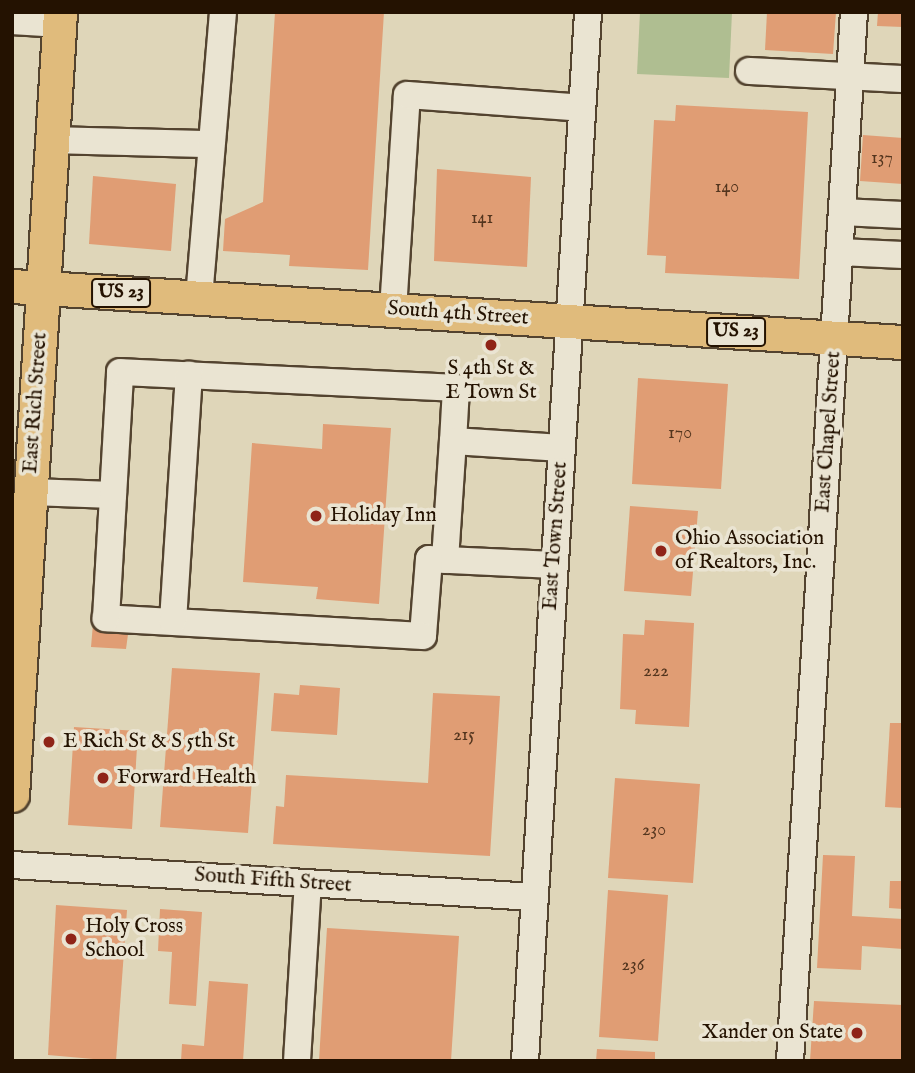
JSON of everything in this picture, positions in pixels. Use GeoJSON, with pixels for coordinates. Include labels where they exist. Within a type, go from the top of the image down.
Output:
{"type":"FeatureCollection","features":[{"type":"Feature","properties":{"kind":"main road","name":"East Rich Street"},"geometry":{"type":"LineString","coordinates":[[12,795],[25,478],[28,287],[53,140],[60,18]]}},
{"type":"Feature","properties":{"kind":"main road","name":"South 4th Street"},"geometry":{"type":"LineString","coordinates":[[28,287],[903,342]]}},
{"type":"Feature","properties":{"kind":"street"},"geometry":{"type":"LineString","coordinates":[[199,298],[223,12]]}},
{"type":"Feature","properties":{"kind":"street","name":"East Town Street"},"geometry":{"type":"LineString","coordinates":[[524,1061],[588,12]]}},
{"type":"Feature","properties":{"kind":"street","name":"East Chapel Street"},"geometry":{"type":"LineString","coordinates":[[790,1061],[854,12]]}},
{"type":"Feature","properties":{"kind":"street"},"geometry":{"type":"LineString","coordinates":[[12,21],[60,18]]}},
{"type":"Feature","properties":{"kind":"street"},"geometry":{"type":"LineString","coordinates":[[749,71],[903,79]]}},
{"type":"Feature","properties":{"kind":"street"},"geometry":{"type":"LineString","coordinates":[[393,310],[407,94],[582,108]]}},
{"type":"Feature","properties":{"kind":"street"},"geometry":{"type":"LineString","coordinates":[[53,140],[210,144]]}},
{"type":"Feature","properties":{"kind":"street"},"geometry":{"type":"LineString","coordinates":[[842,212],[903,215]]}},
{"type":"Feature","properties":{"kind":"street"},"geometry":{"type":"LineString","coordinates":[[840,252],[903,256]]}},
{"type":"Feature","properties":{"kind":"street"},"geometry":{"type":"LineString","coordinates":[[445,560],[456,388],[120,372],[107,618],[423,636],[429,559],[445,560],[554,565]]}},
{"type":"Feature","properties":{"kind":"street"},"geometry":{"type":"LineString","coordinates":[[173,621],[189,375]]}},
{"type":"Feature","properties":{"kind":"street"},"geometry":{"type":"LineString","coordinates":[[453,441],[562,448]]}},
{"type":"Feature","properties":{"kind":"street"},"geometry":{"type":"LineString","coordinates":[[25,478],[113,495]]}},
{"type":"Feature","properties":{"kind":"street","name":"South Fifth Street"},"geometry":{"type":"LineString","coordinates":[[12,864],[534,897]]}},
{"type":"Feature","properties":{"kind":"street"},"geometry":{"type":"LineString","coordinates":[[297,1061],[308,883]]}},
{"type":"Feature","properties":{"kind":"green space"},"geometry":{"type":"Polygon","coordinates":[[[640,12],[732,12],[729,78],[637,74],[640,12]]]}},
{"type":"Feature","properties":{"kind":"building"},"geometry":{"type":"Polygon","coordinates":[[[275,12],[384,12],[368,270],[289,266],[290,255],[223,251],[225,219],[263,202],[275,12]]]}},
{"type":"Feature","properties":{"kind":"building"},"geometry":{"type":"Polygon","coordinates":[[[767,12],[836,12],[833,54],[765,50],[767,12]]]}},
{"type":"Feature","properties":{"kind":"building"},"geometry":{"type":"Polygon","coordinates":[[[878,12],[903,12],[903,27],[877,26],[878,12]]]}},
{"type":"Feature","properties":{"kind":"building"},"geometry":{"type":"Polygon","coordinates":[[[676,105],[808,112],[799,279],[665,273],[666,256],[647,255],[654,120],[675,121],[676,105]]]}},
{"type":"Feature","properties":{"kind":"building"},"geometry":{"type":"Polygon","coordinates":[[[863,135],[903,138],[903,184],[860,181],[863,135]]]}},
{"type":"Feature","properties":{"kind":"building"},"geometry":{"type":"Polygon","coordinates":[[[437,169],[531,177],[527,267],[434,261],[437,169]]]}},
{"type":"Feature","properties":{"kind":"building"},"geometry":{"type":"Polygon","coordinates":[[[93,176],[176,184],[171,251],[89,244],[93,176]]]}},
{"type":"Feature","properties":{"kind":"building"},"geometry":{"type":"Polygon","coordinates":[[[638,378],[728,384],[721,489],[632,484],[638,378]]]}},
{"type":"Feature","properties":{"kind":"building","name":"Holiday Inn"},"geometry":{"type":"Polygon","coordinates":[[[323,424],[391,428],[379,604],[316,599],[318,587],[243,582],[252,443],[322,449],[323,424]]]}},
{"type":"Feature","properties":{"kind":"building","name":"Ohio Association of Realtors, Inc."},"geometry":{"type":"Polygon","coordinates":[[[630,506],[698,511],[691,596],[624,591],[630,506]]]}},
{"type":"Feature","properties":{"kind":"building"},"geometry":{"type":"Polygon","coordinates":[[[645,620],[694,623],[689,727],[635,724],[636,710],[620,709],[623,634],[644,635],[645,620]]]}},
{"type":"Feature","properties":{"kind":"building"},"geometry":{"type":"Polygon","coordinates":[[[93,624],[129,627],[126,649],[91,647],[93,624]]]}},
{"type":"Feature","properties":{"kind":"building"},"geometry":{"type":"Polygon","coordinates":[[[172,668],[260,673],[248,833],[160,827],[172,668]]]}},
{"type":"Feature","properties":{"kind":"building"},"geometry":{"type":"Polygon","coordinates":[[[300,685],[340,688],[337,735],[271,731],[274,693],[299,695],[300,685]]]}},
{"type":"Feature","properties":{"kind":"building"},"geometry":{"type":"Polygon","coordinates":[[[433,693],[500,696],[490,856],[273,844],[276,806],[284,807],[286,775],[428,783],[433,693]]]}},
{"type":"Feature","properties":{"kind":"building"},"geometry":{"type":"Polygon","coordinates":[[[890,723],[903,723],[903,808],[885,807],[890,723]]]}},
{"type":"Feature","properties":{"kind":"building","name":"Forward Health"},"geometry":{"type":"Polygon","coordinates":[[[74,727],[138,731],[132,829],[68,825],[74,727]]]}},
{"type":"Feature","properties":{"kind":"building"},"geometry":{"type":"Polygon","coordinates":[[[615,778],[700,784],[693,883],[608,878],[615,778]]]}},
{"type":"Feature","properties":{"kind":"building"},"geometry":{"type":"Polygon","coordinates":[[[823,855],[855,856],[852,916],[903,919],[903,949],[862,946],[861,970],[817,968],[823,855]]]}},
{"type":"Feature","properties":{"kind":"building"},"geometry":{"type":"Polygon","coordinates":[[[890,881],[903,881],[903,909],[889,908],[890,881]]]}},
{"type":"Feature","properties":{"kind":"building"},"geometry":{"type":"Polygon","coordinates":[[[608,890],[668,895],[658,1041],[599,1037],[608,890]]]}},
{"type":"Feature","properties":{"kind":"building"},"geometry":{"type":"Polygon","coordinates":[[[56,905],[127,910],[116,1061],[48,1055],[56,905]]]}},
{"type":"Feature","properties":{"kind":"building"},"geometry":{"type":"Polygon","coordinates":[[[160,909],[202,912],[196,1006],[169,1004],[172,952],[158,951],[160,909]]]}},
{"type":"Feature","properties":{"kind":"building"},"geometry":{"type":"Polygon","coordinates":[[[327,928],[459,936],[451,1061],[319,1061],[327,928]]]}},
{"type":"Feature","properties":{"kind":"building"},"geometry":{"type":"Polygon","coordinates":[[[209,981],[248,984],[243,1061],[181,1061],[182,1044],[204,1046],[209,981]]]}},
{"type":"Feature","properties":{"kind":"building","name":"Xander on State"},"geometry":{"type":"Polygon","coordinates":[[[814,1001],[903,1005],[903,1061],[810,1061],[814,1001]]]}},
{"type":"Feature","properties":{"kind":"building"},"geometry":{"type":"Polygon","coordinates":[[[597,1049],[655,1052],[655,1061],[596,1061],[597,1049]]]}},
{"type":"Feature","properties":{"kind":"place","name":"S 4th St & E Town St"},"geometry":{"type":"Point","coordinates":[491,345]}},
{"type":"Feature","properties":{"kind":"place","name":"Holiday Inn"},"geometry":{"type":"Point","coordinates":[316,516]}},
{"type":"Feature","properties":{"kind":"place","name":"Ohio Association of Realtors, Inc."},"geometry":{"type":"Point","coordinates":[661,551]}},
{"type":"Feature","properties":{"kind":"place","name":"E Rich St & S 5th St"},"geometry":{"type":"Point","coordinates":[49,742]}},
{"type":"Feature","properties":{"kind":"place","name":"Forward Health"},"geometry":{"type":"Point","coordinates":[103,778]}},
{"type":"Feature","properties":{"kind":"place","name":"Holy Cross School"},"geometry":{"type":"Point","coordinates":[71,939]}},
{"type":"Feature","properties":{"kind":"place","name":"Xander on State"},"geometry":{"type":"Point","coordinates":[857,1033]}}]}
